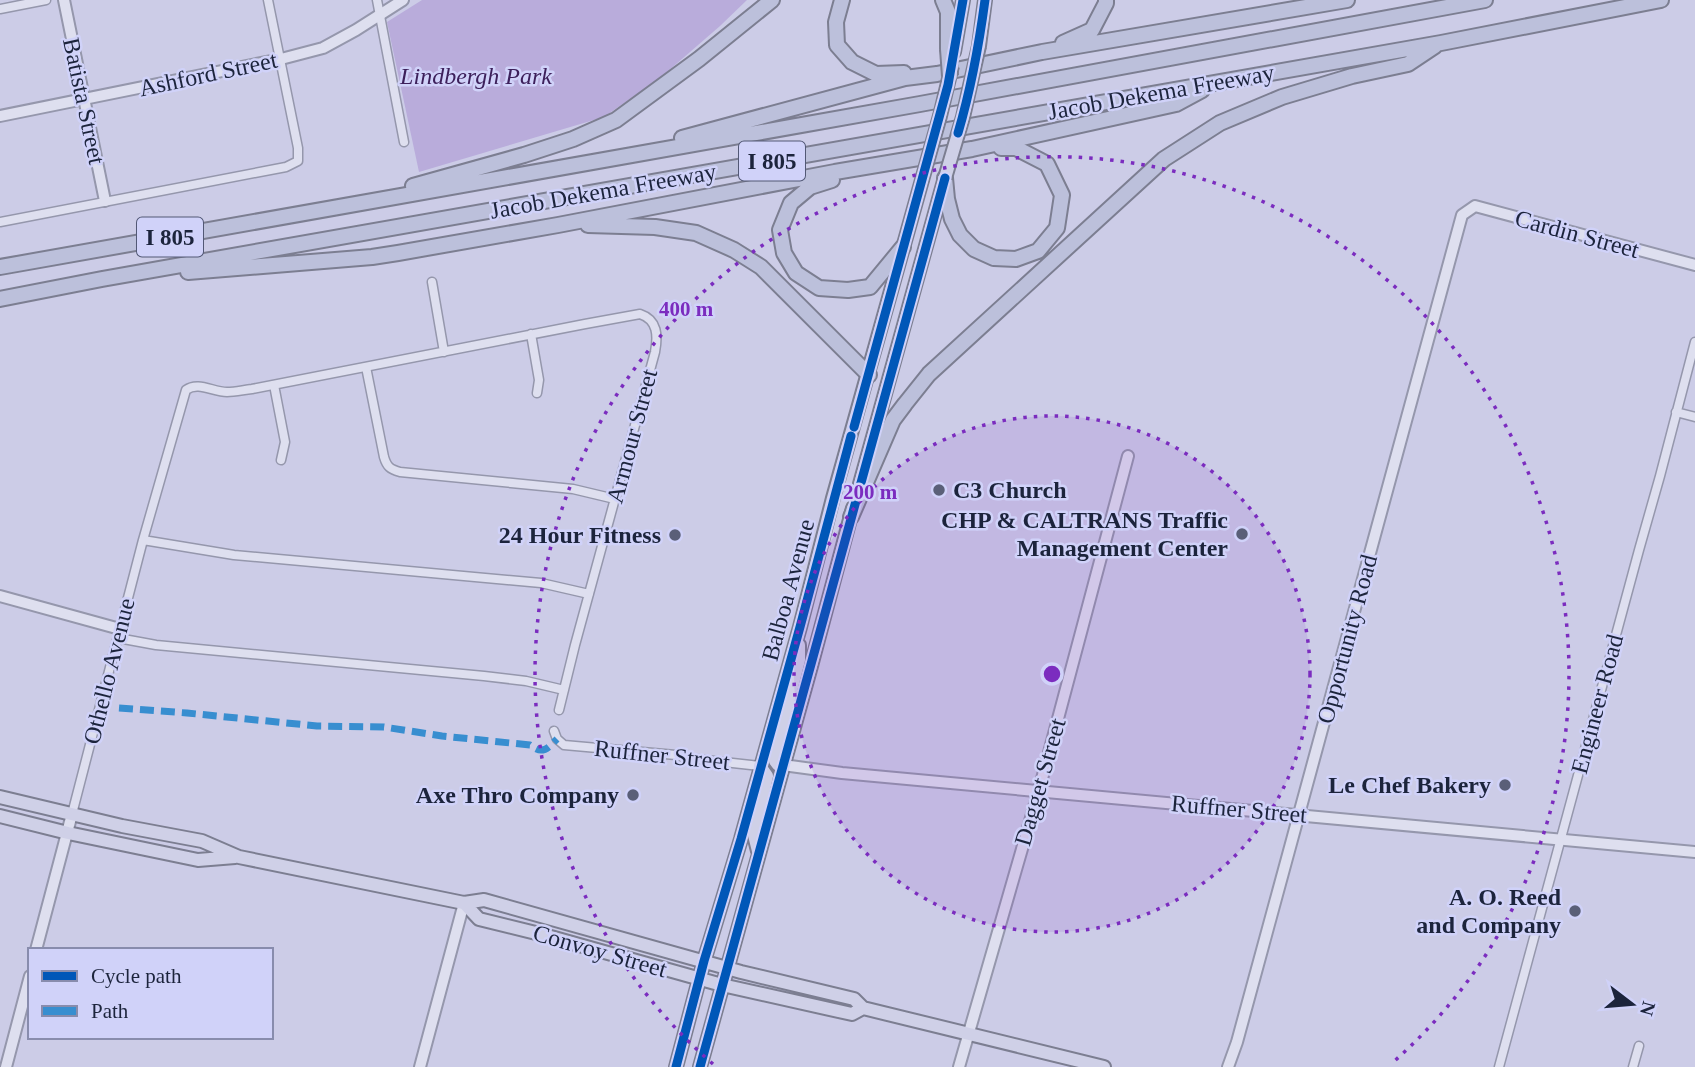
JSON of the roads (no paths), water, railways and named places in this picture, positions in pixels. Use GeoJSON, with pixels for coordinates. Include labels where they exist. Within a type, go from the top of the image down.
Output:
{"type":"FeatureCollection","features":[{"type":"Feature","properties":{"kind":"highway"},"geometry":{"type":"LineString","coordinates":[[341,207],[524,155],[573,139],[616,120],[699,59],[772,0]]}},
{"type":"Feature","properties":{"kind":"highway"},"geometry":{"type":"LineString","coordinates":[[842,0],[836,22],[837,45],[852,62],[876,74],[914,72],[943,75]]}},
{"type":"Feature","properties":{"kind":"highway"},"geometry":{"type":"LineString","coordinates":[[943,0],[948,12],[951,50],[943,75]]}},
{"type":"Feature","properties":{"kind":"highway"},"geometry":{"type":"LineString","coordinates":[[1042,52],[1091,30],[1106,0]]}},
{"type":"Feature","properties":{"kind":"highway"},"geometry":{"type":"LineString","coordinates":[[589,163],[905,78],[943,75],[1042,52],[1347,0]]}},
{"type":"Feature","properties":{"kind":"highway","name":"Jacob Dekema Freeway"},"geometry":{"type":"LineString","coordinates":[[0,267],[1485,0]]}},
{"type":"Feature","properties":{"kind":"highway","name":"Jacob Dekema Freeway"},"geometry":{"type":"LineString","coordinates":[[0,299],[1441,43],[1661,0]]}},
{"type":"Feature","properties":{"kind":"highway"},"geometry":{"type":"LineString","coordinates":[[850,517],[893,420],[929,374],[1164,159],[1220,123],[1282,97],[1352,76],[1408,64],[1441,43]]}},
{"type":"Feature","properties":{"kind":"highway"},"geometry":{"type":"LineString","coordinates":[[102,279],[372,257],[558,225],[835,172],[972,149],[1176,104],[1214,83]]}},
{"type":"Feature","properties":{"kind":"highway"},"geometry":{"type":"LineString","coordinates":[[945,178],[952,219],[960,236],[974,249],[994,258],[1016,259],[1038,251],[1057,228],[1062,194],[1048,164],[1016,148],[972,149]]}},
{"type":"Feature","properties":{"kind":"highway"},"geometry":{"type":"LineString","coordinates":[[876,166],[810,187],[791,203],[780,230],[784,253],[796,274],[820,288],[848,290],[870,287],[903,247]]}},
{"type":"Feature","properties":{"kind":"highway"},"geometry":{"type":"LineString","coordinates":[[558,225],[655,227],[696,233],[734,250],[761,267],[869,375]]}},
{"type":"Feature","properties":{"kind":"main road"},"geometry":{"type":"LineString","coordinates":[[951,50],[963,0]]}},
{"type":"Feature","properties":{"kind":"main road","name":"Balboa Avenue"},"geometry":{"type":"LineString","coordinates":[[700,1067],[850,517],[963,117],[979,46],[985,0]]}},
{"type":"Feature","properties":{"kind":"main road","name":"Balboa Avenue"},"geometry":{"type":"LineString","coordinates":[[676,1067],[922,180],[943,75]]}},
{"type":"Feature","properties":{"kind":"main road"},"geometry":{"type":"LineString","coordinates":[[783,765],[778,765],[775,761],[775,752],[799,660],[800,627]]}},
{"type":"Feature","properties":{"kind":"main road"},"geometry":{"type":"LineString","coordinates":[[759,855],[754,835],[767,776],[760,766]]}},
{"type":"Feature","properties":{"kind":"main road","name":"Convoy Street"},"geometry":{"type":"LineString","coordinates":[[0,797],[122,826],[202,841],[239,857],[464,904],[484,900],[726,968],[855,999],[863,1008],[1104,1067]]}},
{"type":"Feature","properties":{"kind":"main road","name":"Convoy Street"},"geometry":{"type":"LineString","coordinates":[[0,816],[198,860],[239,857]]}},
{"type":"Feature","properties":{"kind":"main road","name":"Convoy Street"},"geometry":{"type":"LineString","coordinates":[[464,904],[479,919],[722,985],[852,1014],[863,1008]]}},
{"type":"Feature","properties":{"kind":"street"},"geometry":{"type":"LineString","coordinates":[[0,9],[46,0]]}},
{"type":"Feature","properties":{"kind":"street","name":"Batista Street"},"geometry":{"type":"LineString","coordinates":[[64,0],[105,201]]}},
{"type":"Feature","properties":{"kind":"street"},"geometry":{"type":"LineString","coordinates":[[0,222],[286,167],[298,161],[298,148],[268,0]]}},
{"type":"Feature","properties":{"kind":"street"},"geometry":{"type":"LineString","coordinates":[[377,0],[404,142]]}},
{"type":"Feature","properties":{"kind":"street","name":"Ashford Street"},"geometry":{"type":"LineString","coordinates":[[0,116],[281,59],[323,48],[403,0]]}},
{"type":"Feature","properties":{"kind":"street","name":"Cardin Street"},"geometry":{"type":"LineString","coordinates":[[1462,215],[1475,206],[1695,265]]}},
{"type":"Feature","properties":{"kind":"street","name":"Opportunity Road"},"geometry":{"type":"LineString","coordinates":[[1230,1065],[1462,215]]}},
{"type":"Feature","properties":{"kind":"street"},"geometry":{"type":"LineString","coordinates":[[432,282],[444,352]]}},
{"type":"Feature","properties":{"kind":"street","name":"Armour Street"},"geometry":{"type":"LineString","coordinates":[[531,334],[640,314],[648,317],[654,324],[657,340],[559,710]]}},
{"type":"Feature","properties":{"kind":"street"},"geometry":{"type":"LineString","coordinates":[[281,460],[285,442],[274,385],[531,334],[539,380],[537,393]]}},
{"type":"Feature","properties":{"kind":"street","name":"Engineer Road"},"geometry":{"type":"LineString","coordinates":[[1499,1067],[1695,342]]}},
{"type":"Feature","properties":{"kind":"street"},"geometry":{"type":"LineString","coordinates":[[366,367],[388,468],[400,472],[573,489],[615,499]]}},
{"type":"Feature","properties":{"kind":"street","name":"Othello Avenue"},"geometry":{"type":"LineString","coordinates":[[37,948],[184,393],[190,386],[224,392],[274,385]]}},
{"type":"Feature","properties":{"kind":"street"},"geometry":{"type":"LineString","coordinates":[[1676,412],[1695,417]]}},
{"type":"Feature","properties":{"kind":"street","name":"Dagget Street"},"geometry":{"type":"LineString","coordinates":[[959,1067],[1039,790],[1128,456]]}},
{"type":"Feature","properties":{"kind":"street"},"geometry":{"type":"LineString","coordinates":[[143,540],[234,555],[541,583],[589,594]]}},
{"type":"Feature","properties":{"kind":"street"},"geometry":{"type":"LineString","coordinates":[[0,596],[156,645],[484,676],[526,681],[564,690]]}},
{"type":"Feature","properties":{"kind":"street","name":"Ruffner Street"},"geometry":{"type":"LineString","coordinates":[[554,731],[557,739],[564,745],[760,766]]}},
{"type":"Feature","properties":{"kind":"street","name":"Ruffner Street"},"geometry":{"type":"LineString","coordinates":[[783,765],[1695,852]]}},
{"type":"Feature","properties":{"kind":"street"},"geometry":{"type":"LineString","coordinates":[[420,1067],[464,904]]}},
{"type":"Feature","properties":{"kind":"street"},"geometry":{"type":"LineString","coordinates":[[6,1067],[28,984]]}},
{"type":"Feature","properties":{"kind":"street"},"geometry":{"type":"LineString","coordinates":[[1633,1067],[1639,1046]]}},
{"type":"Feature","properties":{"kind":"place","name":"C3 Church"},"geometry":{"type":"Point","coordinates":[939,490]}},
{"type":"Feature","properties":{"kind":"place","name":"CHP & CALTRANS Traffic Management Center"},"geometry":{"type":"Point","coordinates":[1242,534]}},
{"type":"Feature","properties":{"kind":"place","name":"24 Hour Fitness"},"geometry":{"type":"Point","coordinates":[675,535]}},
{"type":"Feature","properties":{"kind":"place","name":"Le Chef Bakery"},"geometry":{"type":"Point","coordinates":[1505,785]}},
{"type":"Feature","properties":{"kind":"place","name":"Axe Thro Company"},"geometry":{"type":"Point","coordinates":[633,795]}},
{"type":"Feature","properties":{"kind":"place","name":"A. O. Reed and Company"},"geometry":{"type":"Point","coordinates":[1575,911]}},
{"type":"Feature","properties":{"kind":"park label","name":"Lindbergh Park"},"geometry":{"type":"Point","coordinates":[476,76]}}]}
